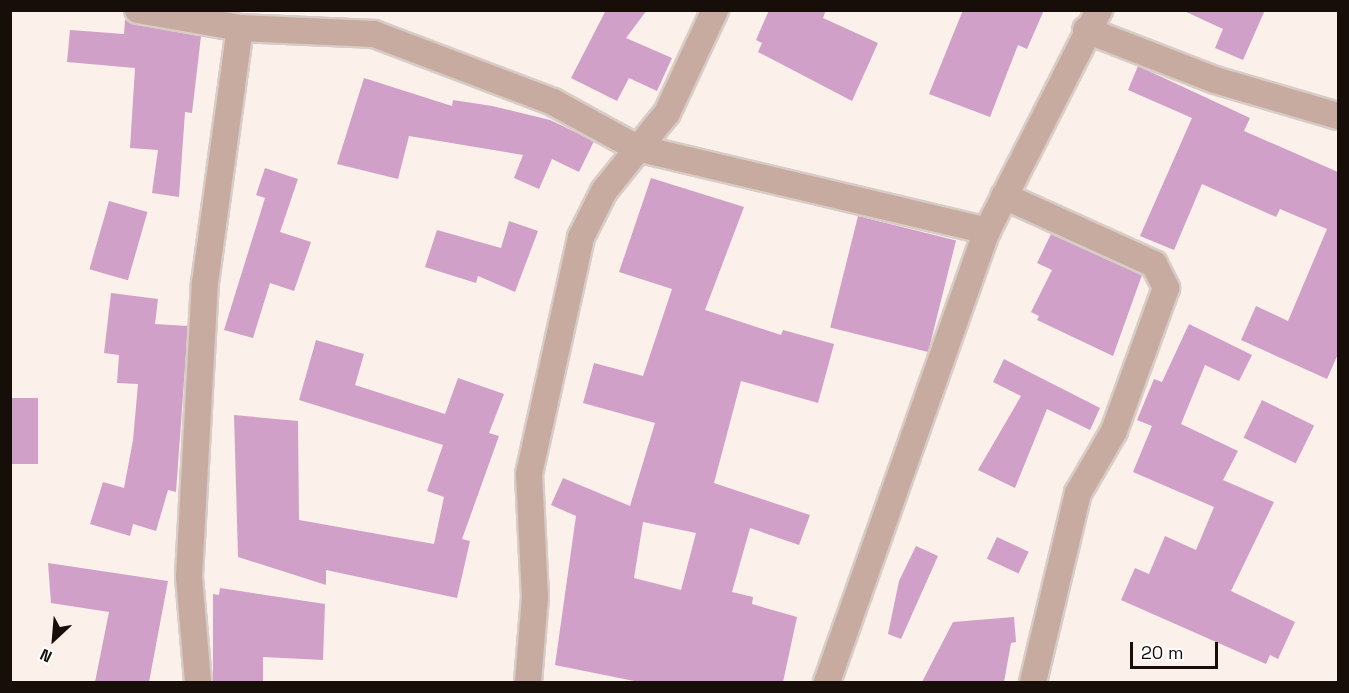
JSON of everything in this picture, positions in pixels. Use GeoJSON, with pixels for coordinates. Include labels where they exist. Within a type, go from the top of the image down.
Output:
{"type":"FeatureCollection","features":[{"type":"Feature","properties":{"kind":"street"},"geometry":{"type":"LineString","coordinates":[[138,10],[240,28],[374,34],[554,102],[637,148],[987,231]]}},
{"type":"Feature","properties":{"kind":"street"},"geometry":{"type":"LineString","coordinates":[[528,682],[536,597],[529,474],[581,237],[604,191],[667,113],[715,10]]}},
{"type":"Feature","properties":{"kind":"street"},"geometry":{"type":"LineString","coordinates":[[827,682],[987,231],[1092,20],[1215,80],[1338,116]]}},
{"type":"Feature","properties":{"kind":"street"},"geometry":{"type":"LineString","coordinates":[[198,682],[189,576],[205,283],[240,28]]}},
{"type":"Feature","properties":{"kind":"street"},"geometry":{"type":"LineString","coordinates":[[1004,196],[1154,264],[1166,288],[1114,431],[1078,494],[1033,682]]}},
{"type":"Feature","properties":{"kind":"building"},"geometry":{"type":"Polygon","coordinates":[[[606,10],[647,10],[626,38],[672,58],[657,91],[629,78],[617,101],[571,78],[606,10]]]}},
{"type":"Feature","properties":{"kind":"building"},"geometry":{"type":"Polygon","coordinates":[[[769,10],[826,10],[823,18],[878,43],[852,101],[758,52],[762,43],[756,40],[769,10]]]}},
{"type":"Feature","properties":{"kind":"building"},"geometry":{"type":"Polygon","coordinates":[[[963,10],[1044,10],[1027,49],[1018,45],[990,117],[929,94],[963,10]]]}},
{"type":"Feature","properties":{"kind":"building"},"geometry":{"type":"Polygon","coordinates":[[[1182,10],[1265,10],[1243,60],[1215,48],[1223,29],[1182,10]]]}},
{"type":"Feature","properties":{"kind":"building"},"geometry":{"type":"Polygon","coordinates":[[[125,20],[201,36],[192,113],[185,112],[179,197],[152,193],[158,150],[130,148],[135,68],[67,62],[70,30],[124,34],[125,20]]]}},
{"type":"Feature","properties":{"kind":"building"},"geometry":{"type":"Polygon","coordinates":[[[1138,66],[1250,118],[1244,131],[1338,172],[1338,354],[1327,379],[1241,340],[1256,306],[1288,321],[1327,229],[1280,209],[1276,217],[1202,184],[1174,250],[1140,236],[1192,118],[1128,90],[1138,66]]]}},
{"type":"Feature","properties":{"kind":"building"},"geometry":{"type":"Polygon","coordinates":[[[364,78],[452,106],[453,100],[492,106],[550,120],[594,141],[579,172],[552,159],[539,189],[514,178],[523,155],[409,136],[398,179],[337,164],[364,78]]]}},
{"type":"Feature","properties":{"kind":"building"},"geometry":{"type":"Polygon","coordinates":[[[265,168],[298,179],[280,232],[311,242],[294,291],[270,283],[253,338],[224,330],[265,198],[256,195],[265,168]]]}},
{"type":"Feature","properties":{"kind":"building"},"geometry":{"type":"Polygon","coordinates":[[[651,178],[744,207],[705,310],[781,335],[783,330],[834,344],[818,403],[741,381],[714,483],[810,515],[799,545],[750,528],[732,592],[753,597],[752,604],[797,617],[783,682],[639,682],[555,665],[576,516],[551,505],[563,478],[630,506],[655,423],[583,403],[594,363],[643,376],[672,289],[619,272],[651,178]],[[643,522],[634,578],[681,590],[696,533],[643,522]]]}},
{"type":"Feature","properties":{"kind":"building"},"geometry":{"type":"Polygon","coordinates":[[[109,201],[147,212],[128,280],[89,269],[109,201]]]}},
{"type":"Feature","properties":{"kind":"building"},"geometry":{"type":"Polygon","coordinates":[[[858,216],[956,240],[928,352],[830,328],[858,216]]]}},
{"type":"Feature","properties":{"kind":"building"},"geometry":{"type":"Polygon","coordinates":[[[509,221],[538,231],[515,292],[478,276],[476,283],[425,267],[437,230],[501,248],[509,221]]]}},
{"type":"Feature","properties":{"kind":"building"},"geometry":{"type":"Polygon","coordinates":[[[1051,234],[1142,275],[1113,356],[1037,320],[1039,316],[1031,312],[1052,270],[1037,263],[1051,234]]]}},
{"type":"Feature","properties":{"kind":"building"},"geometry":{"type":"Polygon","coordinates":[[[111,293],[158,299],[155,324],[188,326],[176,492],[168,490],[156,531],[133,524],[130,536],[90,524],[103,482],[124,488],[133,440],[138,384],[117,383],[119,355],[104,353],[111,293]]]}},
{"type":"Feature","properties":{"kind":"building"},"geometry":{"type":"Polygon","coordinates":[[[1189,324],[1252,355],[1239,381],[1205,365],[1181,424],[1238,451],[1223,480],[1274,502],[1231,591],[1295,622],[1278,659],[1270,655],[1266,664],[1121,600],[1135,568],[1149,574],[1165,536],[1196,550],[1214,507],[1133,472],[1152,426],[1137,420],[1154,379],[1162,382],[1189,324]]]}},
{"type":"Feature","properties":{"kind":"building"},"geometry":{"type":"Polygon","coordinates":[[[316,340],[364,354],[355,385],[445,414],[458,378],[504,394],[489,433],[499,436],[462,539],[470,541],[457,598],[326,570],[326,585],[238,557],[234,415],[298,421],[299,520],[434,544],[444,497],[427,491],[443,445],[299,400],[316,340]]]}},
{"type":"Feature","properties":{"kind":"building"},"geometry":{"type":"Polygon","coordinates":[[[1004,359],[1100,408],[1090,430],[1047,409],[1015,488],[978,470],[1021,396],[993,382],[1004,359]]]}},
{"type":"Feature","properties":{"kind":"building"},"geometry":{"type":"Polygon","coordinates":[[[10,398],[38,398],[38,464],[10,464],[10,398]]]}},
{"type":"Feature","properties":{"kind":"building"},"geometry":{"type":"Polygon","coordinates":[[[1262,400],[1314,425],[1296,463],[1244,438],[1262,400]]]}},
{"type":"Feature","properties":{"kind":"building"},"geometry":{"type":"Polygon","coordinates":[[[997,537],[1029,552],[1019,574],[987,559],[997,537]]]}},
{"type":"Feature","properties":{"kind":"building"},"geometry":{"type":"Polygon","coordinates":[[[916,546],[938,556],[901,639],[888,634],[899,581],[916,546]]]}},
{"type":"Feature","properties":{"kind":"building"},"geometry":{"type":"Polygon","coordinates":[[[48,563],[168,581],[149,682],[95,682],[109,612],[51,603],[48,563]]]}},
{"type":"Feature","properties":{"kind":"building"},"geometry":{"type":"Polygon","coordinates":[[[220,588],[325,604],[323,660],[263,657],[263,682],[213,682],[213,594],[219,595],[220,588]]]}},
{"type":"Feature","properties":{"kind":"building"},"geometry":{"type":"Polygon","coordinates":[[[1014,617],[1016,642],[1011,643],[1004,682],[922,682],[953,622],[1014,617]]]}}]}
